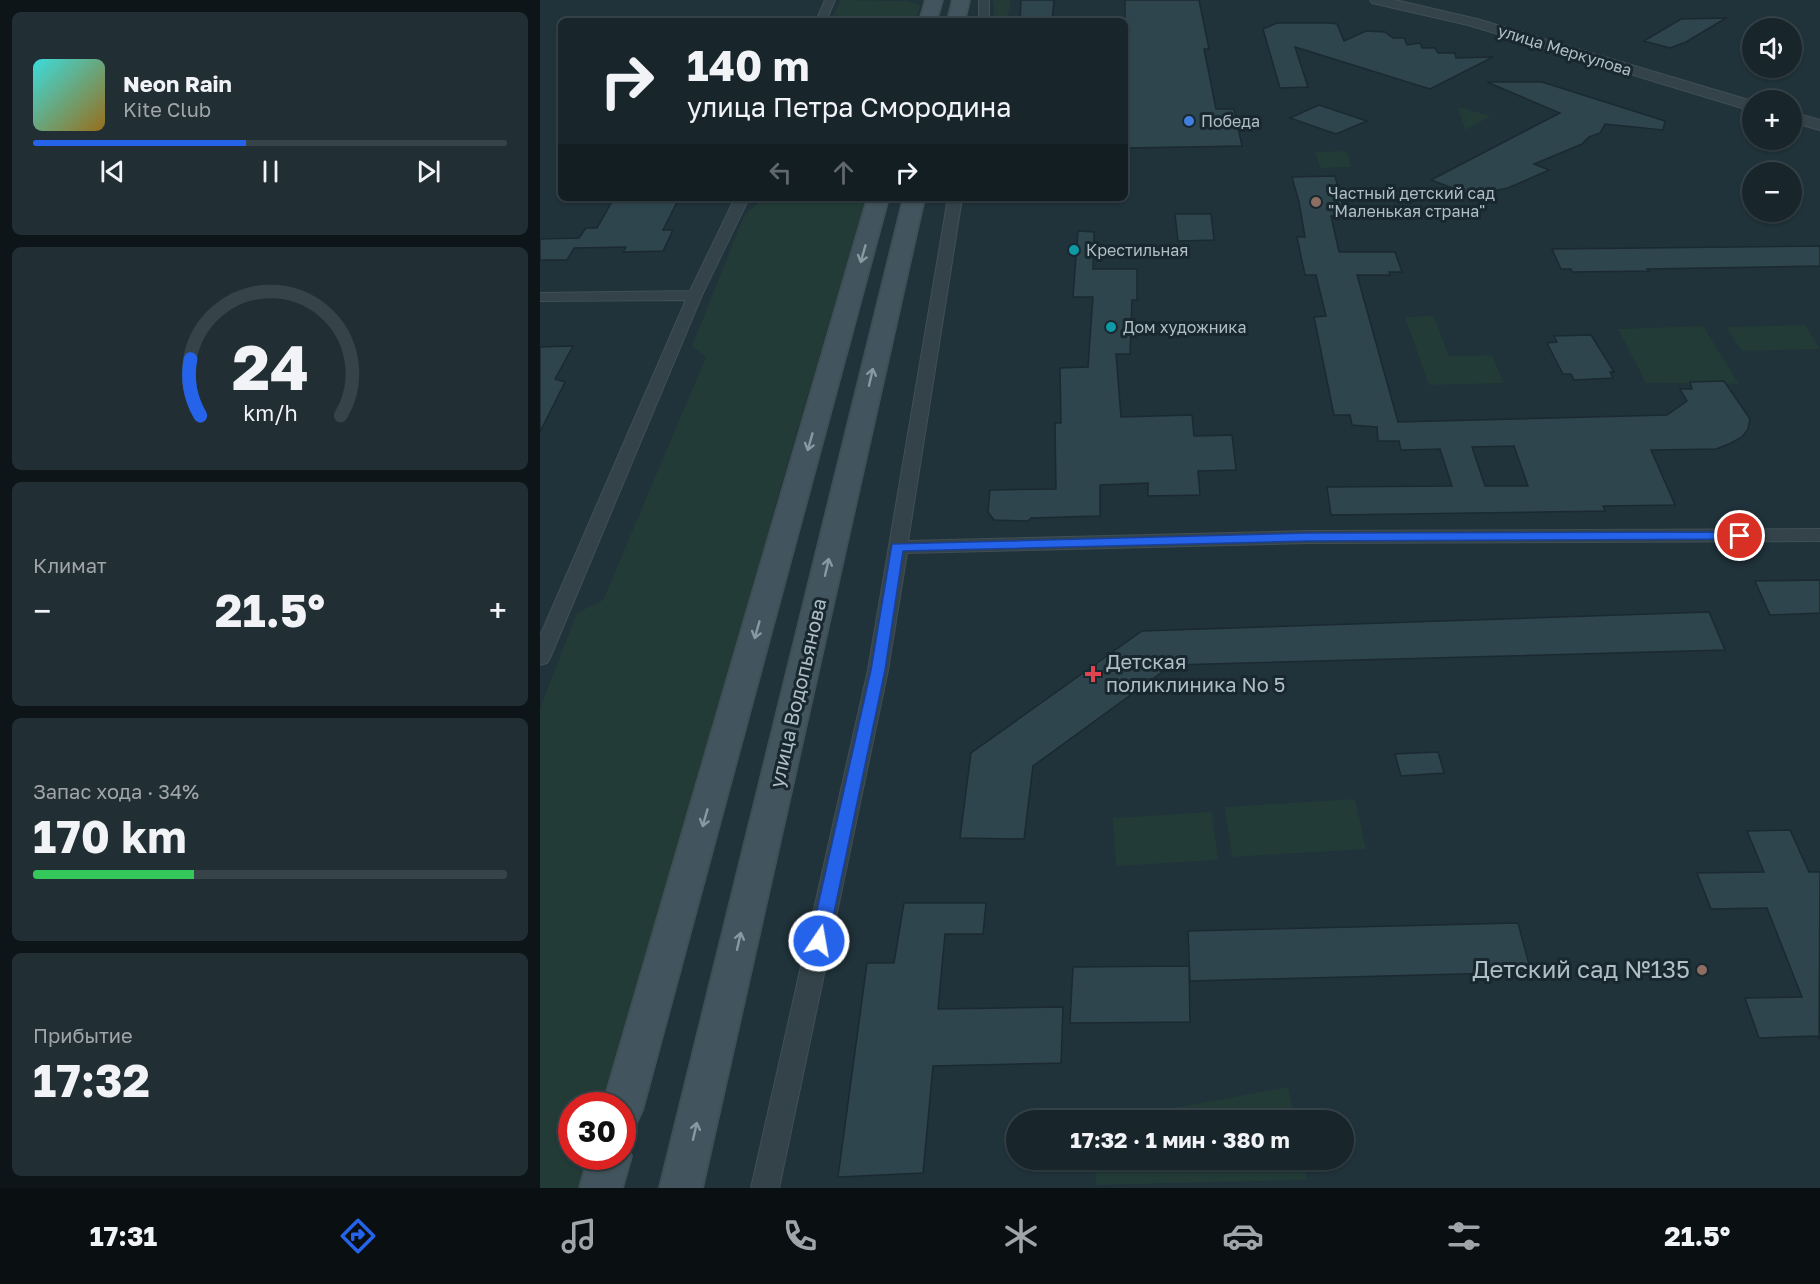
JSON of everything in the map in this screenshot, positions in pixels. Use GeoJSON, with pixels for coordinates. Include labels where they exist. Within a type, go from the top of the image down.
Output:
{"type":"FeatureCollection","features":[{"type":"Feature","properties":{"kind":"main road"},"geometry":{"type":"LineString","coordinates":[[929,18],[934,0]]}},
{"type":"Feature","properties":{"kind":"main road"},"geometry":{"type":"LineString","coordinates":[[957,18],[961,0]]}},
{"type":"Feature","properties":{"kind":"main road"},"geometry":{"type":"LineString","coordinates":[[627,1092],[877,201]]}},
{"type":"Feature","properties":{"kind":"main road","name":"улица Водопьянова"},"geometry":{"type":"LineString","coordinates":[[681,1188],[913,201]]}},
{"type":"Feature","properties":{"kind":"main road"},"geometry":{"type":"LineString","coordinates":[[601,1188],[606,1170]]}},
{"type":"Feature","properties":{"kind":"street"},"geometry":{"type":"LineString","coordinates":[[823,18],[830,0]]}},
{"type":"Feature","properties":{"kind":"street"},"geometry":{"type":"LineString","coordinates":[[984,0],[984,18]]}},
{"type":"Feature","properties":{"kind":"street","name":"улица Меркулова"},"geometry":{"type":"LineString","coordinates":[[1377,0],[1472,22],[1742,102]]}},
{"type":"Feature","properties":{"kind":"street"},"geometry":{"type":"LineString","coordinates":[[1802,120],[1820,125]]}},
{"type":"Feature","properties":{"kind":"street"},"geometry":{"type":"LineString","coordinates":[[540,658],[576,579],[695,295],[741,201]]}},
{"type":"Feature","properties":{"kind":"street"},"geometry":{"type":"LineString","coordinates":[[765,1188],[878,670],[955,201]]}},
{"type":"Feature","properties":{"kind":"street"},"geometry":{"type":"LineString","coordinates":[[540,297],[695,295]]}},
{"type":"Feature","properties":{"kind":"street"},"geometry":{"type":"LineString","coordinates":[[897,547],[1296,537],[1820,535]]}},
{"type":"Feature","properties":{"kind":"green space"},"geometry":{"type":"Polygon","coordinates":[[[840,0],[907,1],[920,5],[917,18],[832,18],[840,0]]]}},
{"type":"Feature","properties":{"kind":"green space"},"geometry":{"type":"Polygon","coordinates":[[[992,0],[1011,0],[1008,18],[994,18],[992,0]]]}},
{"type":"Feature","properties":{"kind":"green space"},"geometry":{"type":"Polygon","coordinates":[[[1458,107],[1491,116],[1465,130],[1458,107]]]}},
{"type":"Feature","properties":{"kind":"green space"},"geometry":{"type":"Polygon","coordinates":[[[1346,151],[1352,167],[1320,168],[1315,152],[1346,151]]]}},
{"type":"Feature","properties":{"kind":"green space"},"geometry":{"type":"Polygon","coordinates":[[[760,201],[865,201],[779,493],[712,738],[610,1092],[558,1092],[558,1170],[587,1170],[581,1188],[540,1188],[540,708],[577,613],[603,600],[706,357],[692,346],[744,216],[760,201]]]}},
{"type":"Feature","properties":{"kind":"green space"},"geometry":{"type":"Polygon","coordinates":[[[1434,316],[1449,356],[1492,355],[1504,383],[1429,385],[1405,317],[1434,316]]]}},
{"type":"Feature","properties":{"kind":"green space"},"geometry":{"type":"Polygon","coordinates":[[[1805,325],[1820,349],[1742,351],[1726,327],[1805,325]]]}},
{"type":"Feature","properties":{"kind":"green space"},"geometry":{"type":"Polygon","coordinates":[[[1703,326],[1739,384],[1646,383],[1618,329],[1703,326]]]}},
{"type":"Feature","properties":{"kind":"green space"},"geometry":{"type":"Polygon","coordinates":[[[1355,799],[1366,849],[1232,857],[1225,807],[1355,799]]]}},
{"type":"Feature","properties":{"kind":"green space"},"geometry":{"type":"Polygon","coordinates":[[[1212,812],[1218,860],[1116,866],[1113,818],[1212,812]]]}},
{"type":"Feature","properties":{"kind":"green space"},"geometry":{"type":"Polygon","coordinates":[[[1288,1087],[1293,1110],[1163,1110],[1288,1087]]]}},
{"type":"Feature","properties":{"kind":"green space"},"geometry":{"type":"Polygon","coordinates":[[[1095,1170],[1305,1170],[1307,1180],[1096,1185],[1095,1170]]]}},
{"type":"Feature","properties":{"kind":"building"},"geometry":{"type":"Polygon","coordinates":[[[1021,0],[1054,0],[1052,18],[1020,18],[1021,0]]]}},
{"type":"Feature","properties":{"kind":"building"},"geometry":{"type":"Polygon","coordinates":[[[1125,0],[1199,0],[1209,49],[1204,49],[1216,109],[1234,109],[1242,146],[1128,148],[1128,18],[1125,18],[1125,0]]]}},
{"type":"Feature","properties":{"kind":"building"},"geometry":{"type":"Polygon","coordinates":[[[1726,18],[1686,42],[1670,48],[1644,41],[1681,19],[1726,18]]]}},
{"type":"Feature","properties":{"kind":"building"},"geometry":{"type":"Polygon","coordinates":[[[1277,23],[1337,24],[1344,41],[1366,31],[1385,32],[1393,38],[1404,38],[1407,45],[1420,43],[1422,48],[1435,48],[1438,53],[1455,53],[1456,58],[1493,57],[1430,89],[1295,47],[1308,87],[1280,88],[1263,29],[1277,23]]]}},
{"type":"Feature","properties":{"kind":"building"},"geometry":{"type":"Polygon","coordinates":[[[1487,82],[1542,82],[1665,121],[1663,130],[1605,124],[1600,133],[1589,137],[1582,144],[1534,164],[1549,170],[1508,188],[1466,193],[1431,180],[1560,113],[1487,82]]]}},
{"type":"Feature","properties":{"kind":"building"},"geometry":{"type":"Polygon","coordinates":[[[1319,105],[1367,121],[1336,134],[1290,118],[1319,105]]]}},
{"type":"Feature","properties":{"kind":"building"},"geometry":{"type":"Polygon","coordinates":[[[1335,176],[1345,215],[1331,216],[1339,252],[1395,252],[1402,272],[1389,272],[1390,275],[1357,275],[1398,422],[1667,415],[1687,401],[1680,389],[1692,389],[1690,382],[1724,381],[1750,419],[1748,429],[1742,437],[1716,449],[1651,450],[1675,505],[1603,506],[1605,511],[1331,515],[1327,487],[1452,486],[1440,449],[1401,450],[1399,441],[1378,441],[1377,427],[1352,425],[1350,415],[1334,415],[1314,317],[1326,316],[1316,275],[1305,275],[1297,237],[1305,237],[1292,177],[1335,176]],[[1514,446],[1472,447],[1485,486],[1528,486],[1514,446]]]}},
{"type":"Feature","properties":{"kind":"building"},"geometry":{"type":"Polygon","coordinates":[[[612,201],[678,201],[663,230],[673,230],[663,251],[623,252],[626,247],[574,248],[567,260],[540,260],[540,239],[579,238],[586,228],[597,228],[612,201]]]}},
{"type":"Feature","properties":{"kind":"building"},"geometry":{"type":"Polygon","coordinates":[[[1175,214],[1211,214],[1214,240],[1178,241],[1175,214]]]}},
{"type":"Feature","properties":{"kind":"building"},"geometry":{"type":"Polygon","coordinates":[[[1078,231],[1094,232],[1093,269],[1137,269],[1137,300],[1132,300],[1130,354],[1116,354],[1121,417],[1192,415],[1194,436],[1232,435],[1236,470],[1198,471],[1200,495],[1148,496],[1148,483],[1100,485],[1100,516],[1031,518],[1028,521],[994,520],[988,512],[990,490],[1056,489],[1055,423],[1061,423],[1060,368],[1088,367],[1093,297],[1073,297],[1078,231]]]}},
{"type":"Feature","properties":{"kind":"building"},"geometry":{"type":"Polygon","coordinates":[[[1820,246],[1820,266],[1572,272],[1571,269],[1561,269],[1552,249],[1820,246]]]}},
{"type":"Feature","properties":{"kind":"building"},"geometry":{"type":"Polygon","coordinates":[[[1591,335],[1614,372],[1610,372],[1613,378],[1574,380],[1571,374],[1563,374],[1547,343],[1557,342],[1554,336],[1591,335]]]}},
{"type":"Feature","properties":{"kind":"building"},"geometry":{"type":"Polygon","coordinates":[[[573,346],[555,379],[565,382],[540,432],[540,347],[573,346]]]}},
{"type":"Feature","properties":{"kind":"building"},"geometry":{"type":"Polygon","coordinates":[[[1820,580],[1820,613],[1770,615],[1755,581],[1820,580]]]}},
{"type":"Feature","properties":{"kind":"building"},"geometry":{"type":"Polygon","coordinates":[[[1709,612],[1725,650],[1172,665],[1033,766],[1024,839],[960,838],[971,753],[1142,631],[1709,612]]]}},
{"type":"Feature","properties":{"kind":"building"},"geometry":{"type":"Polygon","coordinates":[[[1438,752],[1444,773],[1401,776],[1395,754],[1438,752]]]}},
{"type":"Feature","properties":{"kind":"building"},"geometry":{"type":"Polygon","coordinates":[[[1790,830],[1809,872],[1820,872],[1819,1039],[1818,1036],[1759,1038],[1745,998],[1802,997],[1767,908],[1711,909],[1697,873],[1764,872],[1747,831],[1790,830]]]}},
{"type":"Feature","properties":{"kind":"building"},"geometry":{"type":"Polygon","coordinates":[[[904,903],[986,903],[983,934],[945,934],[938,1009],[1063,1007],[1061,1063],[933,1066],[923,1173],[838,1177],[867,963],[894,963],[904,903]]]}},
{"type":"Feature","properties":{"kind":"building"},"geometry":{"type":"Polygon","coordinates":[[[1518,923],[1531,972],[1190,981],[1188,931],[1518,923]]]}},
{"type":"Feature","properties":{"kind":"building"},"geometry":{"type":"Polygon","coordinates":[[[1189,966],[1190,1022],[1070,1023],[1073,967],[1189,966]]]}},
{"type":"Feature","properties":{"kind":"place","name":"Победа"},"geometry":{"type":"Point","coordinates":[1189,121]}},
{"type":"Feature","properties":{"kind":"place","name":"Частный детский сад \"Маленькая страна\""},"geometry":{"type":"Point","coordinates":[1316,202]}},
{"type":"Feature","properties":{"kind":"place","name":"Крестильная"},"geometry":{"type":"Point","coordinates":[1074,250]}},
{"type":"Feature","properties":{"kind":"place","name":"Дом художника"},"geometry":{"type":"Point","coordinates":[1111,327]}},
{"type":"Feature","properties":{"kind":"place","name":"Детская поликлиника No 5"},"geometry":{"type":"Point","coordinates":[1093,674]}},
{"type":"Feature","properties":{"kind":"place","name":"Детский сад №135"},"geometry":{"type":"Point","coordinates":[1702,970]}},
{"type":"Feature","properties":{"kind":"route"},"geometry":{"type":"LineString","coordinates":[[819,941],[878,670],[897,547],[938,544],[1308,537],[1740,536]]}}]}
